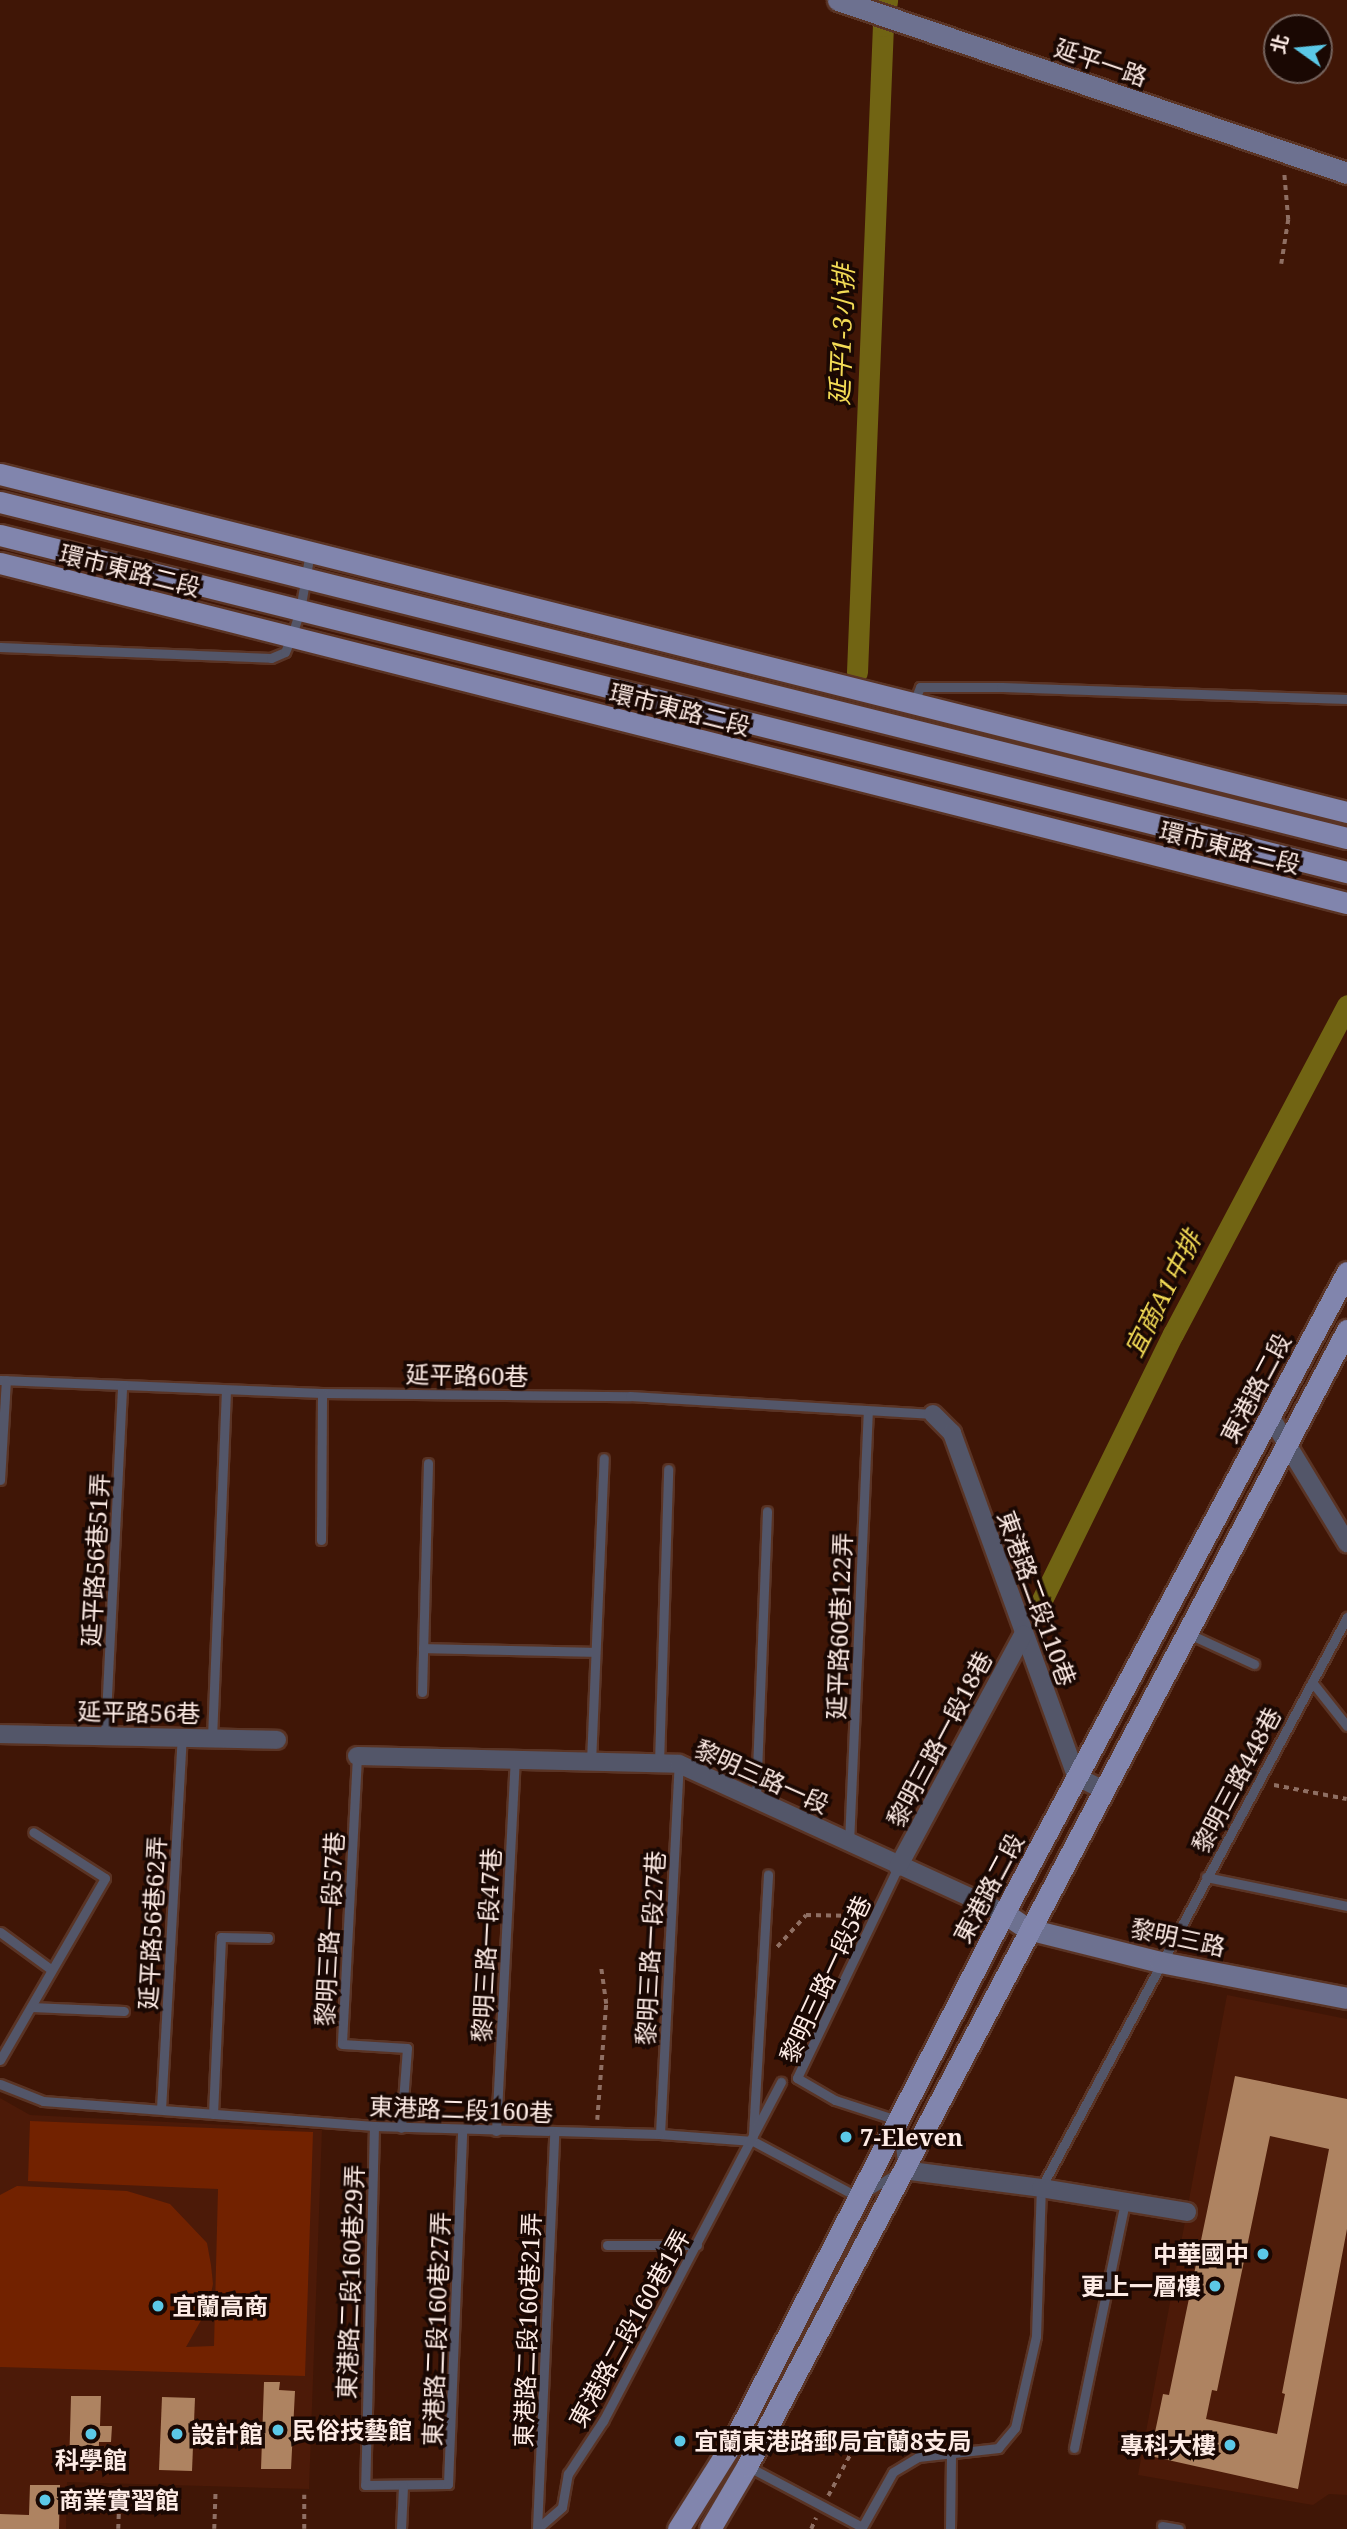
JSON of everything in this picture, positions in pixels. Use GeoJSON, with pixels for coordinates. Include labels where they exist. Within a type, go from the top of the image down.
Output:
{"type":"FeatureCollection","features":[{"type":"Feature","properties":{"kind":"main road"},"geometry":{"type":"LineString","coordinates":[[0,474],[1347,812]]}},
{"type":"Feature","properties":{"kind":"main road","name":"環市東路二段"},"geometry":{"type":"LineString","coordinates":[[0,502],[1347,838]]}},
{"type":"Feature","properties":{"kind":"main road","name":"環市東路二段"},"geometry":{"type":"LineString","coordinates":[[0,534],[1347,872]]}},
{"type":"Feature","properties":{"kind":"main road","name":"環市東路二段"},"geometry":{"type":"LineString","coordinates":[[0,563],[1347,903]]}},
{"type":"Feature","properties":{"kind":"main road"},"geometry":{"type":"LineString","coordinates":[[892,789],[914,703]]}},
{"type":"Feature","properties":{"kind":"main road","name":"東港路二段"},"geometry":{"type":"LineString","coordinates":[[678,2529],[733,2440],[1076,1776],[1347,1272]]}},
{"type":"Feature","properties":{"kind":"main road"},"geometry":{"type":"LineString","coordinates":[[710,2529],[747,2466],[1028,1929],[1347,1331]]}},
{"type":"Feature","properties":{"kind":"street","name":"延平一路"},"geometry":{"type":"LineString","coordinates":[[838,0],[1347,173]]}},
{"type":"Feature","properties":{"kind":"street","name":"東港路二段110巷"},"geometry":{"type":"LineString","coordinates":[[933,1414],[952,1433],[1076,1776]]}},
{"type":"Feature","properties":{"kind":"street"},"geometry":{"type":"LineString","coordinates":[[1270,1416],[1347,1543]]}},
{"type":"Feature","properties":{"kind":"street","name":"黎明三路一段18巷"},"geometry":{"type":"LineString","coordinates":[[898,1867],[1023,1635]]}},
{"type":"Feature","properties":{"kind":"street","name":"延平路56巷"},"geometry":{"type":"LineString","coordinates":[[0,1734],[277,1740]]}},
{"type":"Feature","properties":{"kind":"street","name":"黎明三路一段"},"geometry":{"type":"LineString","coordinates":[[357,1755],[679,1764],[898,1867],[1004,1913]]}},
{"type":"Feature","properties":{"kind":"street"},"geometry":{"type":"LineString","coordinates":[[1076,1776],[1103,1790]]}},
{"type":"Feature","properties":{"kind":"street","name":"黎明三路"},"geometry":{"type":"LineString","coordinates":[[1004,1913],[1028,1929],[1160,1962],[1347,1998]]}},
{"type":"Feature","properties":{"kind":"street"},"geometry":{"type":"LineString","coordinates":[[902,2170],[1041,2188],[1186,2212]]}},
{"type":"Feature","properties":{"kind":"lane"},"geometry":{"type":"LineString","coordinates":[[0,647],[271,658],[285,652],[291,638],[300,610],[310,552]]}},
{"type":"Feature","properties":{"kind":"lane"},"geometry":{"type":"LineString","coordinates":[[914,703],[920,687],[1001,687],[1347,699]]}},
{"type":"Feature","properties":{"kind":"lane"},"geometry":{"type":"LineString","coordinates":[[0,1480],[3,1380]]}},
{"type":"Feature","properties":{"kind":"lane","name":"延平路60巷"},"geometry":{"type":"LineString","coordinates":[[3,1380],[322,1393],[630,1396],[933,1414]]}},
{"type":"Feature","properties":{"kind":"lane","name":"延平路56巷51弄"},"geometry":{"type":"LineString","coordinates":[[105,1736],[122,1385]]}},
{"type":"Feature","properties":{"kind":"lane"},"geometry":{"type":"LineString","coordinates":[[212,1738],[226,1390]]}},
{"type":"Feature","properties":{"kind":"lane"},"geometry":{"type":"LineString","coordinates":[[321,1540],[322,1393]]}},
{"type":"Feature","properties":{"kind":"lane","name":"延平路60巷122弄"},"geometry":{"type":"LineString","coordinates":[[849,1843],[868,1412]]}},
{"type":"Feature","properties":{"kind":"lane"},"geometry":{"type":"LineString","coordinates":[[591,1762],[604,1458]]}},
{"type":"Feature","properties":{"kind":"lane"},"geometry":{"type":"LineString","coordinates":[[422,1692],[428,1463]]}},
{"type":"Feature","properties":{"kind":"lane"},"geometry":{"type":"LineString","coordinates":[[659,1763],[668,1469]]}},
{"type":"Feature","properties":{"kind":"lane"},"geometry":{"type":"LineString","coordinates":[[756,1798],[766,1511]]}},
{"type":"Feature","properties":{"kind":"lane","name":"黎明三路448巷"},"geometry":{"type":"LineString","coordinates":[[1041,2188],[1347,1617]]}},
{"type":"Feature","properties":{"kind":"lane"},"geometry":{"type":"LineString","coordinates":[[1186,1633],[1254,1664]]}},
{"type":"Feature","properties":{"kind":"lane"},"geometry":{"type":"LineString","coordinates":[[423,1648],[595,1652]]}},
{"type":"Feature","properties":{"kind":"lane"},"geometry":{"type":"LineString","coordinates":[[1312,1682],[1347,1726]]}},
{"type":"Feature","properties":{"kind":"lane","name":"延平路56巷62弄"},"geometry":{"type":"LineString","coordinates":[[161,2109],[182,1738]]}},
{"type":"Feature","properties":{"kind":"lane","name":"黎明三路一段57巷"},"geometry":{"type":"LineString","coordinates":[[357,1755],[342,2044],[407,2048],[401,2128]]}},
{"type":"Feature","properties":{"kind":"lane","name":"黎明三路一段47巷"},"geometry":{"type":"LineString","coordinates":[[496,2131],[515,1761]]}},
{"type":"Feature","properties":{"kind":"lane","name":"黎明三路一段27巷"},"geometry":{"type":"LineString","coordinates":[[660,2134],[679,1764]]}},
{"type":"Feature","properties":{"kind":"lane"},"geometry":{"type":"LineString","coordinates":[[0,2060],[105,1878],[33,1832]]}},
{"type":"Feature","properties":{"kind":"lane","name":"黎明三路一段5巷"},"geometry":{"type":"LineString","coordinates":[[898,1867],[797,2078],[835,2100],[898,2120]]}},
{"type":"Feature","properties":{"kind":"lane"},"geometry":{"type":"LineString","coordinates":[[753,2141],[768,1874]]}},
{"type":"Feature","properties":{"kind":"lane"},"geometry":{"type":"LineString","coordinates":[[1206,1877],[1347,1906]]}},
{"type":"Feature","properties":{"kind":"lane"},"geometry":{"type":"LineString","coordinates":[[0,1931],[52,1970]]}},
{"type":"Feature","properties":{"kind":"lane"},"geometry":{"type":"LineString","coordinates":[[213,2114],[221,1937],[268,1938]]}},
{"type":"Feature","properties":{"kind":"lane"},"geometry":{"type":"LineString","coordinates":[[31,2007],[124,2011]]}},
{"type":"Feature","properties":{"kind":"lane","name":"東港路二段160巷1弄"},"geometry":{"type":"LineString","coordinates":[[537,2529],[562,2507],[568,2474],[603,2421],[753,2141],[781,2082]]}},
{"type":"Feature","properties":{"kind":"lane","name":"東港路二段160巷"},"geometry":{"type":"LineString","coordinates":[[0,2084],[43,2101],[213,2114],[401,2128],[660,2134],[753,2141],[858,2197]]}},
{"type":"Feature","properties":{"kind":"lane"},"geometry":{"type":"LineString","coordinates":[[858,2197],[902,2170],[898,2120]]}},
{"type":"Feature","properties":{"kind":"lane","name":"東港路二段160巷29弄"},"geometry":{"type":"LineString","coordinates":[[374,2126],[365,2485],[403,2486]]}},
{"type":"Feature","properties":{"kind":"lane","name":"東港路二段160巷27弄"},"geometry":{"type":"LineString","coordinates":[[403,2486],[448,2484],[462,2130]]}},
{"type":"Feature","properties":{"kind":"lane","name":"東港路二段160巷21弄"},"geometry":{"type":"LineString","coordinates":[[537,2529],[554,2132]]}},
{"type":"Feature","properties":{"kind":"lane"},"geometry":{"type":"LineString","coordinates":[[747,2466],[862,2528],[893,2472],[918,2457],[998,2448],[1015,2428],[1036,2336],[1041,2188]]}},
{"type":"Feature","properties":{"kind":"lane"},"geometry":{"type":"LineString","coordinates":[[1074,2448],[1125,2202]]}},
{"type":"Feature","properties":{"kind":"lane"},"geometry":{"type":"LineString","coordinates":[[607,2245],[696,2245]]}},
{"type":"Feature","properties":{"kind":"lane"},"geometry":{"type":"LineString","coordinates":[[950,2529],[951,2453]]}},
{"type":"Feature","properties":{"kind":"lane"},"geometry":{"type":"LineString","coordinates":[[401,2529],[403,2486]]}},
{"type":"Feature","properties":{"kind":"lane"},"geometry":{"type":"LineString","coordinates":[[1161,2526],[1179,2529]]}},
{"type":"Feature","properties":{"kind":"path"},"geometry":{"type":"LineString","coordinates":[[1281,264],[1288,220],[1283,152]]}},
{"type":"Feature","properties":{"kind":"path"},"geometry":{"type":"LineString","coordinates":[[1257,1781],[1347,1799]]}},
{"type":"Feature","properties":{"kind":"path"},"geometry":{"type":"LineString","coordinates":[[764,1963],[806,1915],[876,1916]]}},
{"type":"Feature","properties":{"kind":"path"},"geometry":{"type":"LineString","coordinates":[[596,2133],[606,2004],[601,1968]]}},
{"type":"Feature","properties":{"kind":"path"},"geometry":{"type":"LineString","coordinates":[[811,2529],[860,2435]]}},
{"type":"Feature","properties":{"kind":"path"},"geometry":{"type":"LineString","coordinates":[[214,2529],[215,2494]]}},
{"type":"Feature","properties":{"kind":"path"},"geometry":{"type":"LineString","coordinates":[[303,2529],[304,2495]]}},
{"type":"Feature","properties":{"kind":"path"},"geometry":{"type":"LineString","coordinates":[[118,2529],[119,2501]]}},
{"type":"Feature","properties":{"kind":"shaded area","name":"中華國中"},"geometry":{"type":"Polygon","coordinates":[[[1227,1995],[1347,2019],[1347,2495],[1329,2494],[1313,2505],[1138,2475],[1227,1995]]]}},
{"type":"Feature","properties":{"kind":"shaded area","name":"宜蘭高商"},"geometry":{"type":"Polygon","coordinates":[[[0,2098],[30,2115],[322,2130],[309,2489],[67,2482],[66,2529],[0,2529],[0,2098]]]}},
{"type":"Feature","properties":{"kind":"shaded area"},"geometry":{"type":"Polygon","coordinates":[[[30,2121],[313,2132],[305,2376],[0,2367],[0,2195],[17,2186],[127,2191],[170,2204],[207,2243],[211,2265],[213,2284],[208,2308],[186,2347],[214,2346],[218,2189],[28,2181],[30,2121]]]}},
{"type":"Feature","properties":{"kind":"building"},"geometry":{"type":"Polygon","coordinates":[[[1235,2076],[1347,2099],[1347,2229],[1298,2489],[1150,2456],[1163,2394],[1169,2395],[1235,2076]],[[1270,2136],[1217,2391],[1212,2390],[1206,2419],[1277,2434],[1285,2394],[1282,2393],[1329,2149],[1270,2136]]]}},
{"type":"Feature","properties":{"kind":"building","name":"民俗技藝館"},"geometry":{"type":"Polygon","coordinates":[[[264,2382],[280,2382],[279,2390],[295,2391],[291,2469],[261,2469],[264,2382]]]}},
{"type":"Feature","properties":{"kind":"building","name":"科學館"},"geometry":{"type":"Polygon","coordinates":[[[71,2396],[101,2396],[100,2426],[112,2426],[111,2442],[99,2442],[98,2471],[69,2470],[71,2396]]]}},
{"type":"Feature","properties":{"kind":"building","name":"設計館"},"geometry":{"type":"Polygon","coordinates":[[[162,2397],[195,2398],[192,2471],[159,2470],[162,2397]]]}},
{"type":"Feature","properties":{"kind":"building","name":"商業實習館"},"geometry":{"type":"Polygon","coordinates":[[[30,2485],[60,2485],[59,2529],[0,2529],[0,2514],[29,2515],[30,2485]]]}},
{"type":"Feature","properties":{"kind":"waterway","name":"延平1-3小排"},"geometry":{"type":"LineString","coordinates":[[857,672],[883,26],[887,0]]}},
{"type":"Feature","properties":{"kind":"waterway","name":"宜商A1中排"},"geometry":{"type":"LineString","coordinates":[[1036,1612],[1173,1334],[1347,1005]]}},
{"type":"Feature","properties":{"kind":"place","name":"7-Eleven"},"geometry":{"type":"Point","coordinates":[846,2137]}},
{"type":"Feature","properties":{"kind":"place","name":"中華國中"},"geometry":{"type":"Point","coordinates":[1263,2254]}},
{"type":"Feature","properties":{"kind":"place","name":"更上一層樓"},"geometry":{"type":"Point","coordinates":[1215,2286]}},
{"type":"Feature","properties":{"kind":"place","name":"宜蘭高商"},"geometry":{"type":"Point","coordinates":[158,2306]}},
{"type":"Feature","properties":{"kind":"place","name":"民俗技藝館"},"geometry":{"type":"Point","coordinates":[278,2430]}},
{"type":"Feature","properties":{"kind":"place","name":"科學館"},"geometry":{"type":"Point","coordinates":[91,2434]}},
{"type":"Feature","properties":{"kind":"place","name":"設計館"},"geometry":{"type":"Point","coordinates":[177,2434]}},
{"type":"Feature","properties":{"kind":"place","name":"宜蘭東港路郵局宜蘭8支局"},"geometry":{"type":"Point","coordinates":[680,2441]}},
{"type":"Feature","properties":{"kind":"place","name":"專科大樓"},"geometry":{"type":"Point","coordinates":[1230,2445]}},
{"type":"Feature","properties":{"kind":"place","name":"商業實習館"},"geometry":{"type":"Point","coordinates":[45,2500]}}]}
